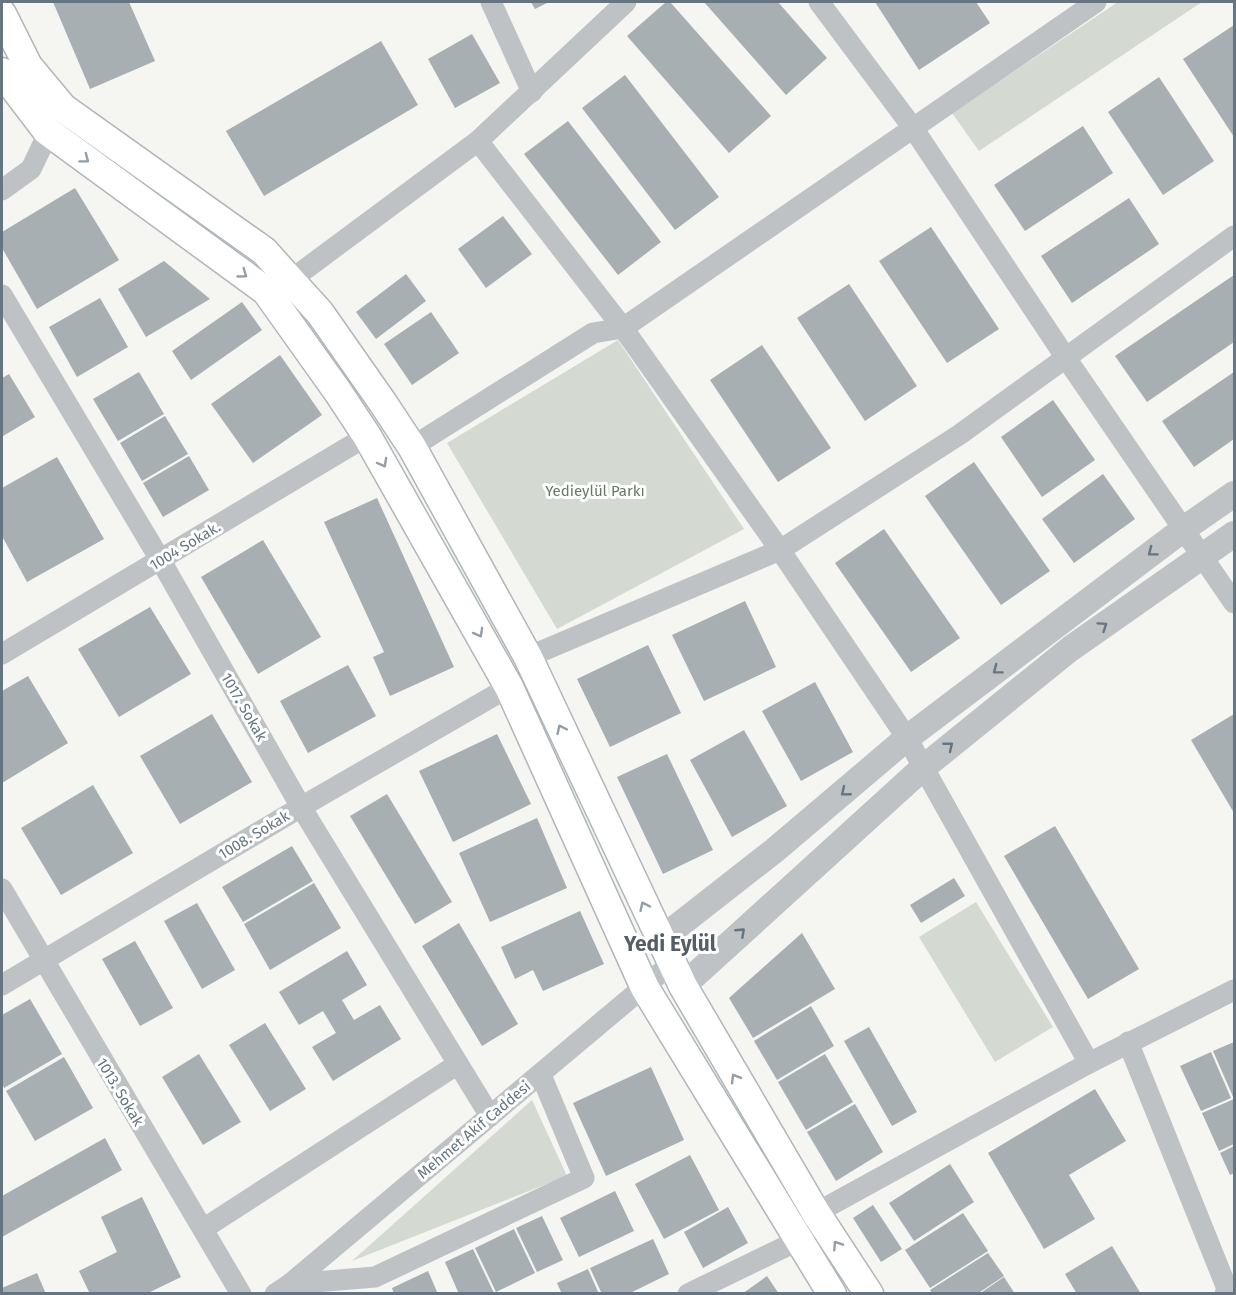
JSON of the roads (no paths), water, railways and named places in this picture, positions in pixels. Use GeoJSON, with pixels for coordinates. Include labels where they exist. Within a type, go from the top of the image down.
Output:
{"type":"FeatureCollection","features":[{"type":"Feature","properties":{"kind":"main road"},"geometry":{"type":"LineString","coordinates":[[2,14],[55,120],[264,251],[292,279],[320,313],[412,447],[528,657],[671,963],[816,1213],[868,1293]]}},
{"type":"Feature","properties":{"kind":"main road"},"geometry":{"type":"LineString","coordinates":[[2,72],[55,120],[266,291],[367,436],[509,687],[645,988],[797,1241],[832,1293]]}},
{"type":"Feature","properties":{"kind":"street"},"geometry":{"type":"LineString","coordinates":[[491,2],[532,92]]}},
{"type":"Feature","properties":{"kind":"street"},"geometry":{"type":"LineString","coordinates":[[292,279],[478,141],[627,2]]}},
{"type":"Feature","properties":{"kind":"street"},"geometry":{"type":"LineString","coordinates":[[819,2],[913,129],[1234,603]]}},
{"type":"Feature","properties":{"kind":"street"},"geometry":{"type":"LineString","coordinates":[[412,447],[593,333],[623,328],[1095,2]]}},
{"type":"Feature","properties":{"kind":"street"},"geometry":{"type":"LineString","coordinates":[[2,190],[31,169],[55,120]]}},
{"type":"Feature","properties":{"kind":"street"},"geometry":{"type":"LineString","coordinates":[[478,141],[623,328],[780,550],[907,738],[1089,1063]]}},
{"type":"Feature","properties":{"kind":"street"},"geometry":{"type":"LineString","coordinates":[[528,657],[780,550],[959,435],[1234,236]]}},
{"type":"Feature","properties":{"kind":"street","name":"1017. Sokak"},"geometry":{"type":"LineString","coordinates":[[2,295],[161,561],[301,807],[490,1116]]}},
{"type":"Feature","properties":{"kind":"street","name":"1004 Sokak."},"geometry":{"type":"LineString","coordinates":[[2,654],[367,436]]}},
{"type":"Feature","properties":{"kind":"street"},"geometry":{"type":"LineString","coordinates":[[671,963],[784,842],[907,738],[1185,528],[1234,494]]}},
{"type":"Feature","properties":{"kind":"street"},"geometry":{"type":"LineString","coordinates":[[671,963],[924,767],[1070,649],[1234,534]]}},
{"type":"Feature","properties":{"kind":"street","name":"1008. Sokak"},"geometry":{"type":"LineString","coordinates":[[2,985],[301,807],[509,687]]}},
{"type":"Feature","properties":{"kind":"street","name":"1013. Sokak"},"geometry":{"type":"LineString","coordinates":[[2,889],[43,962],[241,1293]]}},
{"type":"Feature","properties":{"kind":"street","name":"Mehmet Akif Caddesi"},"geometry":{"type":"LineString","coordinates":[[283,1289],[645,988],[671,963]]}},
{"type":"Feature","properties":{"kind":"street"},"geometry":{"type":"LineString","coordinates":[[688,1293],[797,1241],[816,1213],[1128,1042],[1234,990]]}},
{"type":"Feature","properties":{"kind":"street"},"geometry":{"type":"LineString","coordinates":[[1128,1042],[1227,1292]]}},
{"type":"Feature","properties":{"kind":"street"},"geometry":{"type":"LineString","coordinates":[[202,1229],[458,1064]]}},
{"type":"Feature","properties":{"kind":"street"},"geometry":{"type":"LineString","coordinates":[[283,1289],[375,1276],[584,1178],[541,1075]]}},
{"type":"Feature","properties":{"kind":"district","name":"Yedi Eylül"},"geometry":{"type":"Point","coordinates":[670,944]}},
{"type":"Feature","properties":{"kind":"park label","name":"Yedieylül Parkı"},"geometry":{"type":"Point","coordinates":[595,491]}}]}
